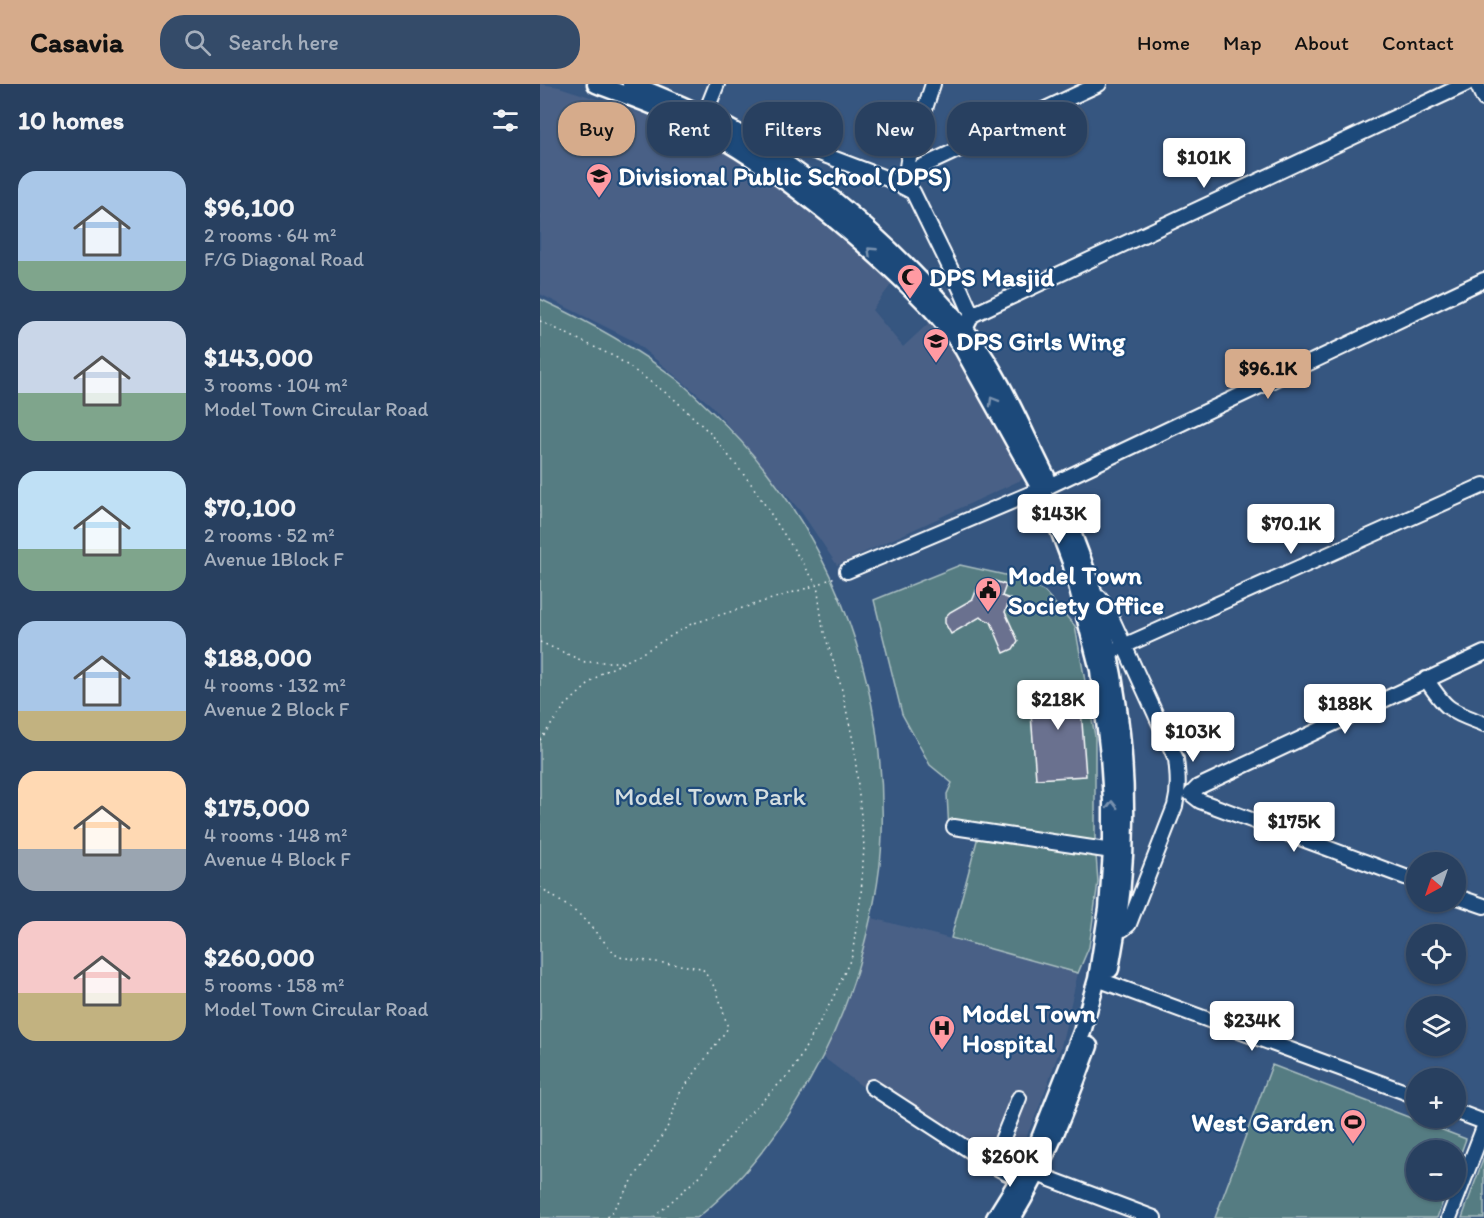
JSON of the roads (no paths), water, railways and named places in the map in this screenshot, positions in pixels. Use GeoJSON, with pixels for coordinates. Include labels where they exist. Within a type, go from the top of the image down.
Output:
{"type":"FeatureCollection","features":[{"type":"Feature","properties":{"kind":"main road"},"geometry":{"type":"LineString","coordinates":[[596,84],[647,102]]}},
{"type":"Feature","properties":{"kind":"main road"},"geometry":{"type":"LineString","coordinates":[[631,84],[665,102]]}},
{"type":"Feature","properties":{"kind":"main road"},"geometry":{"type":"LineString","coordinates":[[731,143],[789,183],[860,241],[917,293],[963,326]]}},
{"type":"Feature","properties":{"kind":"main road"},"geometry":{"type":"LineString","coordinates":[[772,156],[824,193],[881,241],[963,326],[989,365],[1045,487],[1078,543],[1105,707],[1109,755],[1112,851],[1102,980],[1092,1038],[1073,1089],[1030,1174],[1012,1218]]}},
{"type":"Feature","properties":{"kind":"main road"},"geometry":{"type":"LineString","coordinates":[[1088,597],[1108,653],[1119,708],[1124,764],[1124,843],[1118,928],[1102,980]]}},
{"type":"Feature","properties":{"kind":"main road"},"geometry":{"type":"LineString","coordinates":[[995,1218],[1030,1174]]}},
{"type":"Feature","properties":{"kind":"street"},"geometry":{"type":"LineString","coordinates":[[710,102],[717,84]]}},
{"type":"Feature","properties":{"kind":"street"},"geometry":{"type":"LineString","coordinates":[[905,179],[908,161],[933,84]]}},
{"type":"Feature","properties":{"kind":"street"},"geometry":{"type":"LineString","coordinates":[[905,179],[1100,84]]}},
{"type":"Feature","properties":{"kind":"street"},"geometry":{"type":"LineString","coordinates":[[834,156],[905,179],[916,195],[963,326],[1466,84]]}},
{"type":"Feature","properties":{"kind":"street"},"geometry":{"type":"LineString","coordinates":[[1477,84],[1484,99]]}},
{"type":"Feature","properties":{"kind":"street"},"geometry":{"type":"LineString","coordinates":[[847,572],[1045,487],[1484,280]]}},
{"type":"Feature","properties":{"kind":"street"},"geometry":{"type":"LineString","coordinates":[[1108,653],[1484,484]]}},
{"type":"Feature","properties":{"kind":"street"},"geometry":{"type":"LineString","coordinates":[[1088,597],[1103,600],[1126,646],[1176,759],[1185,793],[1129,924],[1123,929],[1118,928]]}},
{"type":"Feature","properties":{"kind":"street"},"geometry":{"type":"LineString","coordinates":[[1185,793],[1484,653]]}},
{"type":"Feature","properties":{"kind":"street"},"geometry":{"type":"LineString","coordinates":[[1426,679],[1448,709],[1484,724]]}},
{"type":"Feature","properties":{"kind":"street"},"geometry":{"type":"LineString","coordinates":[[1185,793],[1200,801],[1406,877]]}},
{"type":"Feature","properties":{"kind":"street"},"geometry":{"type":"LineString","coordinates":[[954,827],[1112,851]]}},
{"type":"Feature","properties":{"kind":"street"},"geometry":{"type":"LineString","coordinates":[[1466,900],[1484,906]]}},
{"type":"Feature","properties":{"kind":"street"},"geometry":{"type":"LineString","coordinates":[[1102,980],[1406,1092]]}},
{"type":"Feature","properties":{"kind":"street"},"geometry":{"type":"LineString","coordinates":[[872,1087],[1007,1173],[1030,1174],[1154,1218]]}},
{"type":"Feature","properties":{"kind":"street"},"geometry":{"type":"LineString","coordinates":[[992,1165],[1019,1098]]}},
{"type":"Feature","properties":{"kind":"street"},"geometry":{"type":"LineString","coordinates":[[1466,1115],[1484,1122]]}},
{"type":"Feature","properties":{"kind":"street"},"geometry":{"type":"LineString","coordinates":[[1449,1218],[1484,1127]]}},
{"type":"Feature","properties":{"kind":"place","name":"Divisional Public School (DPS)"},"geometry":{"type":"Point","coordinates":[599,199]}},
{"type":"Feature","properties":{"kind":"place","name":"DPS Masjid"},"geometry":{"type":"Point","coordinates":[910,300]}},
{"type":"Feature","properties":{"kind":"place","name":"DPS Girls Wing"},"geometry":{"type":"Point","coordinates":[936,364]}},
{"type":"Feature","properties":{"kind":"place","name":"Model Town Society Office"},"geometry":{"type":"Point","coordinates":[988,613]}},
{"type":"Feature","properties":{"kind":"place","name":"Model Town Hospital"},"geometry":{"type":"Point","coordinates":[942,1051]}},
{"type":"Feature","properties":{"kind":"place","name":"West Garden"},"geometry":{"type":"Point","coordinates":[1353,1145]}},
{"type":"Feature","properties":{"kind":"park label","name":"Model Town Park"},"geometry":{"type":"Point","coordinates":[710,796]}}]}
